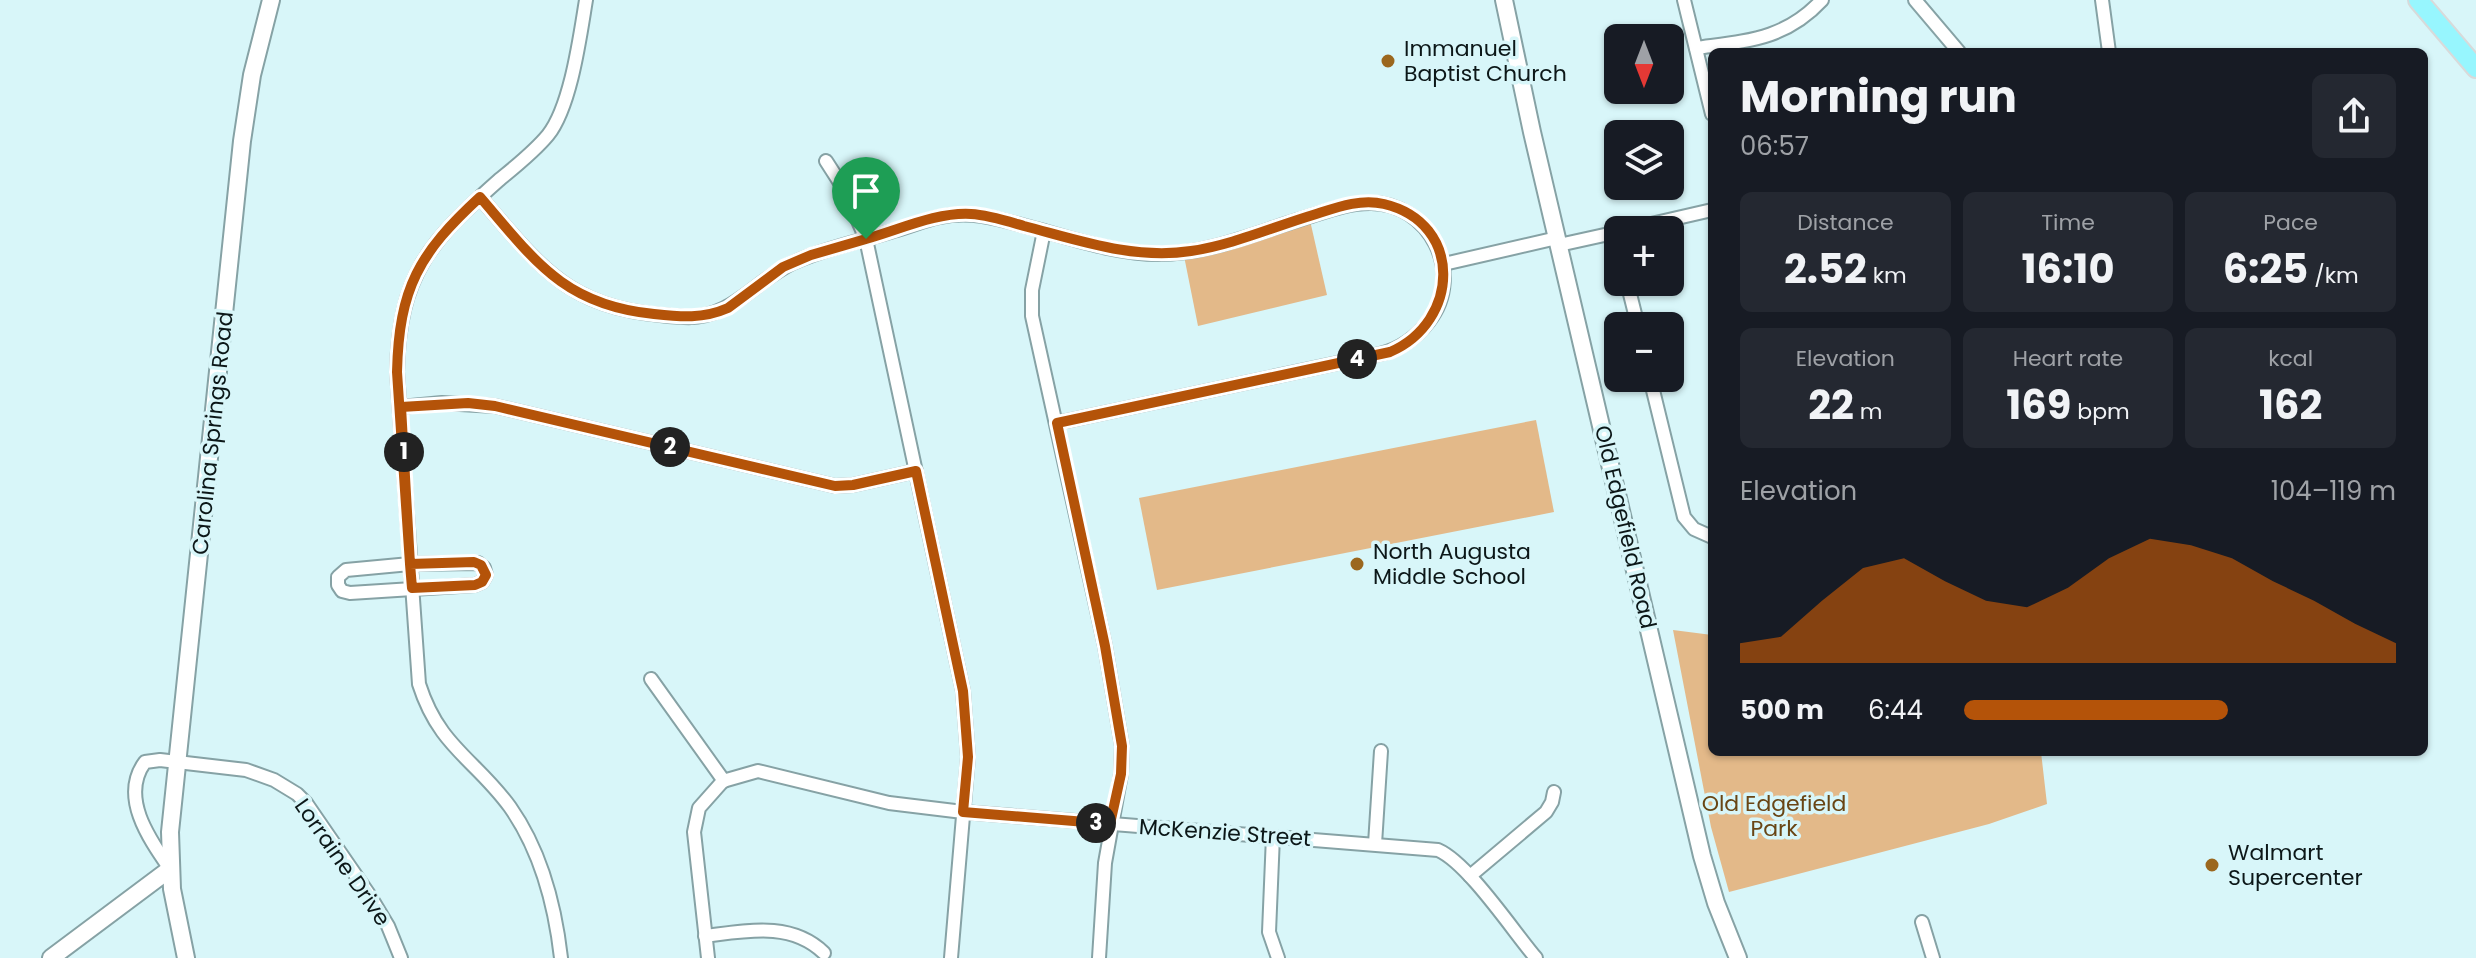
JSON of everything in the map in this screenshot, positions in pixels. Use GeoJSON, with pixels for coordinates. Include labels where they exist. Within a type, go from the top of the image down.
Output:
{"type":"FeatureCollection","features":[{"type":"Feature","properties":{"kind":"main road"},"geometry":{"type":"LineString","coordinates":[[2418,0],[2476,68]]}},
{"type":"Feature","properties":{"kind":"street","name":"Carolina Springs Road"},"geometry":{"type":"LineString","coordinates":[[186,958],[170,869],[170,832],[242,141],[252,75],[271,0]]}},
{"type":"Feature","properties":{"kind":"street"},"geometry":{"type":"LineString","coordinates":[[561,958],[546,883],[523,828],[508,805],[448,742],[426,707],[419,684],[398,341],[411,284],[433,244],[550,133],[570,82],[586,0]]}},
{"type":"Feature","properties":{"kind":"street","name":"Old Edgefield Road"},"geometry":{"type":"LineString","coordinates":[[1504,0],[1702,856],[1716,903],[1738,958]]}},
{"type":"Feature","properties":{"kind":"street"},"geometry":{"type":"LineString","coordinates":[[1684,0],[1708,98]]}},
{"type":"Feature","properties":{"kind":"street"},"geometry":{"type":"LineString","coordinates":[[1696,48],[1776,34],[1799,21],[1822,0]]}},
{"type":"Feature","properties":{"kind":"street"},"geometry":{"type":"LineString","coordinates":[[1915,0],[1956,48]]}},
{"type":"Feature","properties":{"kind":"street"},"geometry":{"type":"LineString","coordinates":[[2102,0],[2108,48]]}},
{"type":"Feature","properties":{"kind":"street"},"geometry":{"type":"LineString","coordinates":[[826,161],[844,189],[866,239],[963,691],[968,746],[951,958]]}},
{"type":"Feature","properties":{"kind":"street"},"geometry":{"type":"LineString","coordinates":[[480,197],[532,259],[556,280],[591,300],[634,312],[685,317],[728,308],[783,267],[811,255],[933,218],[957,214],[982,215],[1118,250],[1150,254],[1176,253],[1231,241],[1343,206],[1373,202],[1404,212],[1421,225],[1435,242],[1444,264],[1444,284],[1434,314],[1418,334],[1390,352],[1057,423]]}},
{"type":"Feature","properties":{"kind":"street"},"geometry":{"type":"LineString","coordinates":[[1684,216],[1708,211]]}},
{"type":"Feature","properties":{"kind":"street"},"geometry":{"type":"LineString","coordinates":[[1044,231],[1033,281],[1032,316],[1105,646],[1122,746],[1121,774],[1110,824],[1099,958]]}},
{"type":"Feature","properties":{"kind":"street"},"geometry":{"type":"LineString","coordinates":[[1444,264],[1604,233]]}},
{"type":"Feature","properties":{"kind":"street"},"geometry":{"type":"LineString","coordinates":[[1653,392],[1684,517],[1694,529],[1708,535]]}},
{"type":"Feature","properties":{"kind":"street"},"geometry":{"type":"LineString","coordinates":[[401,407],[468,403],[495,406],[835,486],[916,471]]}},
{"type":"Feature","properties":{"kind":"street"},"geometry":{"type":"LineString","coordinates":[[474,562],[485,571],[482,582],[475,585],[346,593],[339,589],[337,581],[346,570],[410,564],[474,562]]}},
{"type":"Feature","properties":{"kind":"street"},"geometry":{"type":"LineString","coordinates":[[651,679],[724,781],[704,802],[694,823],[708,958]]}},
{"type":"Feature","properties":{"kind":"street"},"geometry":{"type":"LineString","coordinates":[[1375,844],[1381,751]]}},
{"type":"Feature","properties":{"kind":"street","name":"Lorraine Drive"},"geometry":{"type":"LineString","coordinates":[[170,869],[141,821],[136,800],[137,776],[145,762],[160,760],[246,770],[274,780],[306,803],[370,896],[388,926],[401,958]]}},
{"type":"Feature","properties":{"kind":"street","name":"McKenzie Street"},"geometry":{"type":"LineString","coordinates":[[724,781],[748,772],[767,772],[889,803],[963,812],[1438,850],[1470,876],[1536,958]]}},
{"type":"Feature","properties":{"kind":"street"},"geometry":{"type":"LineString","coordinates":[[1470,876],[1546,812],[1554,792]]}},
{"type":"Feature","properties":{"kind":"street"},"geometry":{"type":"LineString","coordinates":[[1273,836],[1269,932],[1278,958]]}},
{"type":"Feature","properties":{"kind":"street"},"geometry":{"type":"LineString","coordinates":[[51,958],[170,869]]}},
{"type":"Feature","properties":{"kind":"street"},"geometry":{"type":"LineString","coordinates":[[1922,922],[1933,958]]}},
{"type":"Feature","properties":{"kind":"street"},"geometry":{"type":"LineString","coordinates":[[705,936],[772,929],[810,941],[824,953]]}},
{"type":"Feature","properties":{"kind":"green space"},"geometry":{"type":"Polygon","coordinates":[[[1309,216],[1327,295],[1198,326],[1184,256],[1309,216]]]}},
{"type":"Feature","properties":{"kind":"green space"},"geometry":{"type":"Polygon","coordinates":[[[1536,420],[1554,512],[1157,590],[1139,498],[1536,420]]]}},
{"type":"Feature","properties":{"kind":"green space","name":"Old Edgefield Park"},"geometry":{"type":"Polygon","coordinates":[[[1673,630],[1708,634],[1708,756],[2041,756],[2047,804],[1989,824],[1729,892],[1711,827],[1673,630]]]}},
{"type":"Feature","properties":{"kind":"place","name":"Immanuel Baptist Church"},"geometry":{"type":"Point","coordinates":[1388,61]}},
{"type":"Feature","properties":{"kind":"place","name":"North Augusta Middle School"},"geometry":{"type":"Point","coordinates":[1357,564]}},
{"type":"Feature","properties":{"kind":"place","name":"Walmart Supercenter"},"geometry":{"type":"Point","coordinates":[2212,865]}},
{"type":"Feature","properties":{"kind":"route"},"geometry":{"type":"LineString","coordinates":[[866,239],[811,255],[783,267],[728,308],[707,316],[634,312],[605,306],[556,280],[532,259],[480,197],[442,233],[417,270],[407,296],[398,341],[397,372],[410,564],[474,562],[484,568],[486,575],[482,582],[475,585],[412,588],[410,564],[401,407],[468,403],[495,406],[835,486],[916,471],[963,691],[968,735],[963,812],[1110,824],[1121,774],[1122,746],[1105,646],[1057,423],[1399,348],[1430,320],[1442,294],[1444,264],[1435,242],[1421,225],[1404,212],[1373,202],[1343,206],[1231,241],[1176,253],[1118,250],[970,214],[933,218],[866,239]]}}]}
